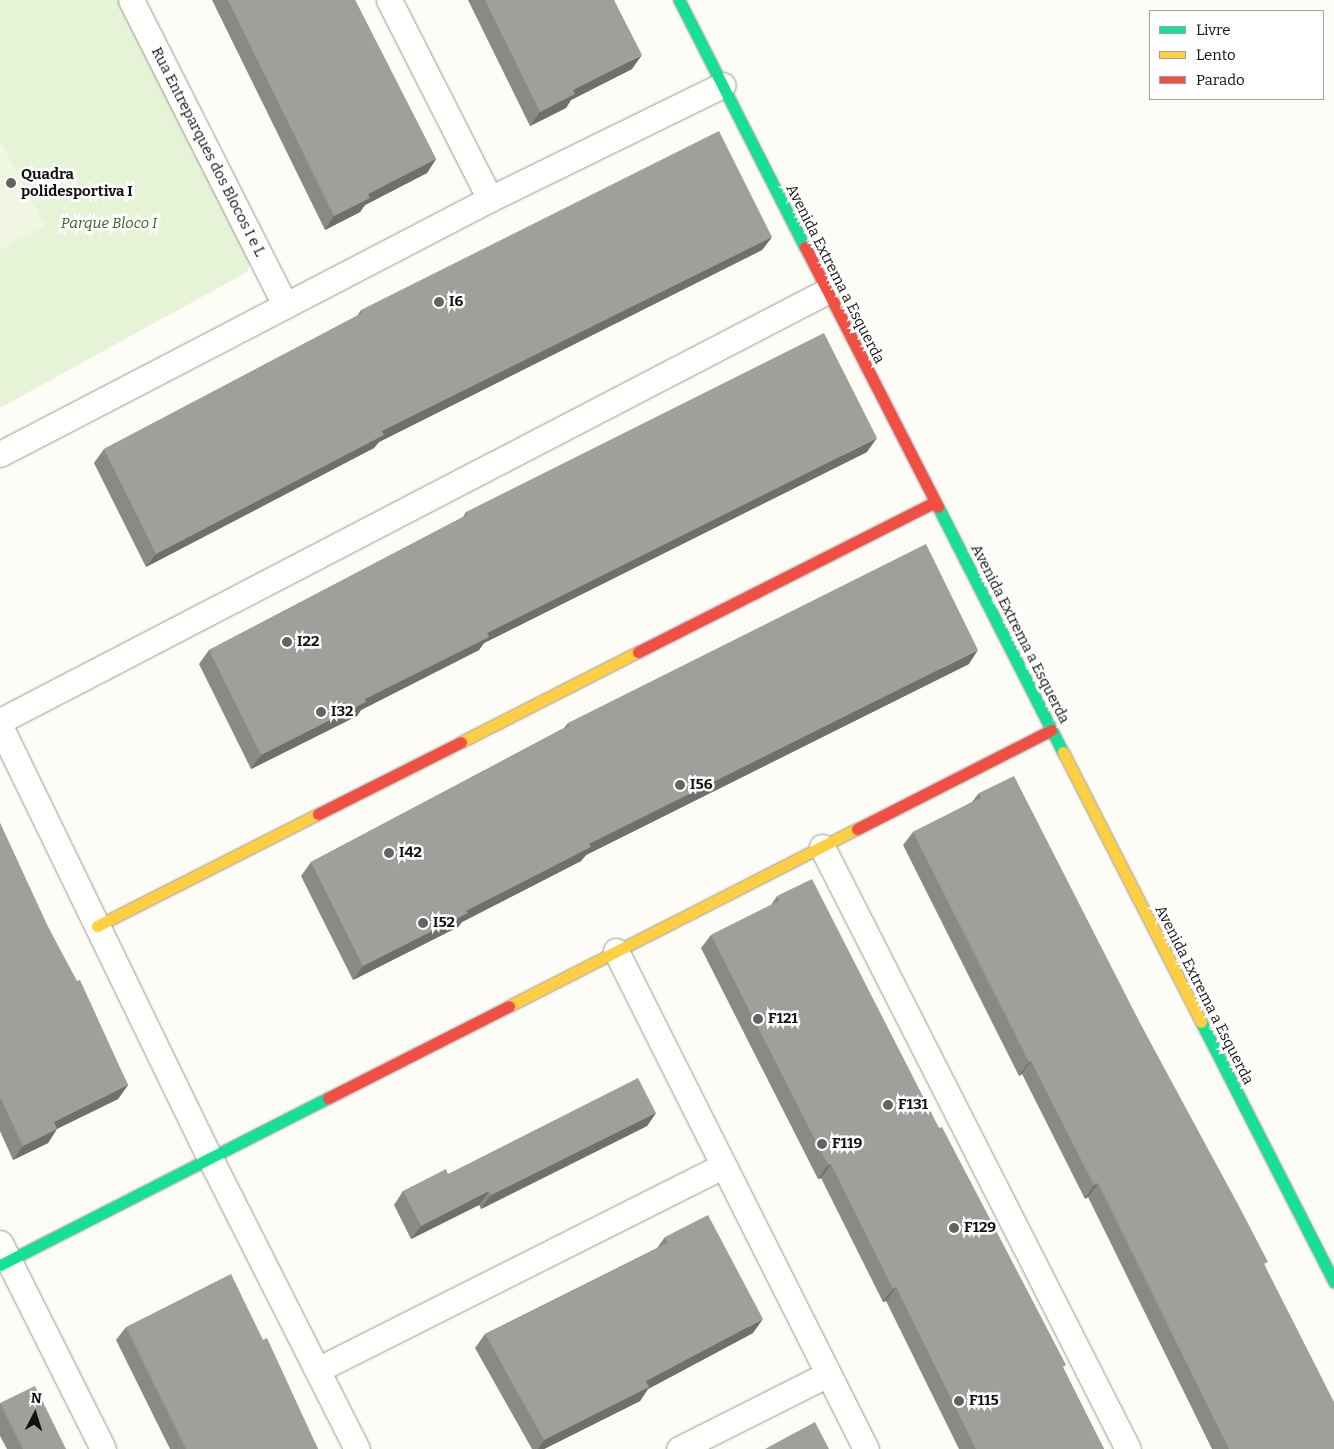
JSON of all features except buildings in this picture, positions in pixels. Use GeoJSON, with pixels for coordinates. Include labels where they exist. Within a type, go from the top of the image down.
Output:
{"type":"FeatureCollection","features":[{"type":"Feature","properties":{"kind":"street","name":"Rua Entreparques dos Blocos I e L"},"geometry":{"type":"LineString","coordinates":[[130,0],[285,305]]}},
{"type":"Feature","properties":{"kind":"street"},"geometry":{"type":"LineString","coordinates":[[390,0],[490,199]]}},
{"type":"Feature","properties":{"kind":"street","name":"Avenida Extrema a Esquerda"},"geometry":{"type":"LineString","coordinates":[[679,0],[1334,1282]]}},
{"type":"Feature","properties":{"kind":"street"},"geometry":{"type":"LineString","coordinates":[[0,454],[490,199],[722,85]]}},
{"type":"Feature","properties":{"kind":"street"},"geometry":{"type":"LineString","coordinates":[[0,721],[827,291]]}},
{"type":"Feature","properties":{"kind":"street"},"geometry":{"type":"LineString","coordinates":[[97,926],[935,502]]}},
{"type":"Feature","properties":{"kind":"street"},"geometry":{"type":"LineString","coordinates":[[0,726],[210,1158],[357,1449]]}},
{"type":"Feature","properties":{"kind":"street"},"geometry":{"type":"LineString","coordinates":[[103,1449],[3,1256],[210,1158],[1051,730]]}},
{"type":"Feature","properties":{"kind":"street"},"geometry":{"type":"LineString","coordinates":[[822,846],[1128,1449]]}},
{"type":"Feature","properties":{"kind":"street"},"geometry":{"type":"LineString","coordinates":[[616,951],[866,1449]]}},
{"type":"Feature","properties":{"kind":"street"},"geometry":{"type":"LineString","coordinates":[[318,1370],[723,1166]]}},
{"type":"Feature","properties":{"kind":"street"},"geometry":{"type":"LineString","coordinates":[[679,1449],[828,1374]]}},
{"type":"Feature","properties":{"kind":"green space","name":"Parque Bloco I"},"geometry":{"type":"Polygon","coordinates":[[[0,0],[119,0],[251,260],[247,272],[0,408],[0,0]]]}},
{"type":"Feature","properties":{"kind":"green space","name":"Quadra polidesportiva I"},"geometry":{"type":"Polygon","coordinates":[[[0,141],[45,225],[0,250],[0,141]]]}},
{"type":"Feature","properties":{"kind":"traffic: fast"},"geometry":{"type":"LineString","coordinates":[[679,0],[805,247]]}},
{"type":"Feature","properties":{"kind":"traffic: fast"},"geometry":{"type":"LineString","coordinates":[[938,507],[1063,752]]}},
{"type":"Feature","properties":{"kind":"traffic: fast"},"geometry":{"type":"LineString","coordinates":[[1201,1022],[1334,1282]]}},
{"type":"Feature","properties":{"kind":"traffic: fast"},"geometry":{"type":"LineString","coordinates":[[0,1265],[328,1098]]}},
{"type":"Feature","properties":{"kind":"traffic: slow"},"geometry":{"type":"LineString","coordinates":[[461,742],[638,652]]}},
{"type":"Feature","properties":{"kind":"traffic: slow"},"geometry":{"type":"LineString","coordinates":[[1063,752],[1201,1022]]}},
{"type":"Feature","properties":{"kind":"traffic: slow"},"geometry":{"type":"LineString","coordinates":[[97,926],[318,814]]}},
{"type":"Feature","properties":{"kind":"traffic: slow"},"geometry":{"type":"LineString","coordinates":[[509,1006],[857,829]]}},
{"type":"Feature","properties":{"kind":"traffic: jam"},"geometry":{"type":"LineString","coordinates":[[805,247],[938,507]]}},
{"type":"Feature","properties":{"kind":"traffic: jam"},"geometry":{"type":"LineString","coordinates":[[638,652],[935,502]]}},
{"type":"Feature","properties":{"kind":"traffic: jam"},"geometry":{"type":"LineString","coordinates":[[857,829],[1051,730]]}},
{"type":"Feature","properties":{"kind":"traffic: jam"},"geometry":{"type":"LineString","coordinates":[[318,814],[461,742]]}},
{"type":"Feature","properties":{"kind":"traffic: jam"},"geometry":{"type":"LineString","coordinates":[[328,1098],[509,1006]]}},
{"type":"Feature","properties":{"kind":"place","name":"Quadra polidesportiva I"},"geometry":{"type":"Point","coordinates":[11,183]}},
{"type":"Feature","properties":{"kind":"place","name":"I6"},"geometry":{"type":"Point","coordinates":[439,302]}},
{"type":"Feature","properties":{"kind":"place","name":"I22"},"geometry":{"type":"Point","coordinates":[287,642]}},
{"type":"Feature","properties":{"kind":"place","name":"I32"},"geometry":{"type":"Point","coordinates":[321,712]}},
{"type":"Feature","properties":{"kind":"place","name":"I56"},"geometry":{"type":"Point","coordinates":[680,785]}},
{"type":"Feature","properties":{"kind":"place","name":"I42"},"geometry":{"type":"Point","coordinates":[389,853]}},
{"type":"Feature","properties":{"kind":"place","name":"I52"},"geometry":{"type":"Point","coordinates":[423,923]}},
{"type":"Feature","properties":{"kind":"place","name":"F121"},"geometry":{"type":"Point","coordinates":[758,1019]}},
{"type":"Feature","properties":{"kind":"place","name":"F131"},"geometry":{"type":"Point","coordinates":[888,1105]}},
{"type":"Feature","properties":{"kind":"place","name":"F119"},"geometry":{"type":"Point","coordinates":[822,1144]}},
{"type":"Feature","properties":{"kind":"place","name":"F129"},"geometry":{"type":"Point","coordinates":[954,1228]}},
{"type":"Feature","properties":{"kind":"place","name":"F115"},"geometry":{"type":"Point","coordinates":[959,1401]}}]}
